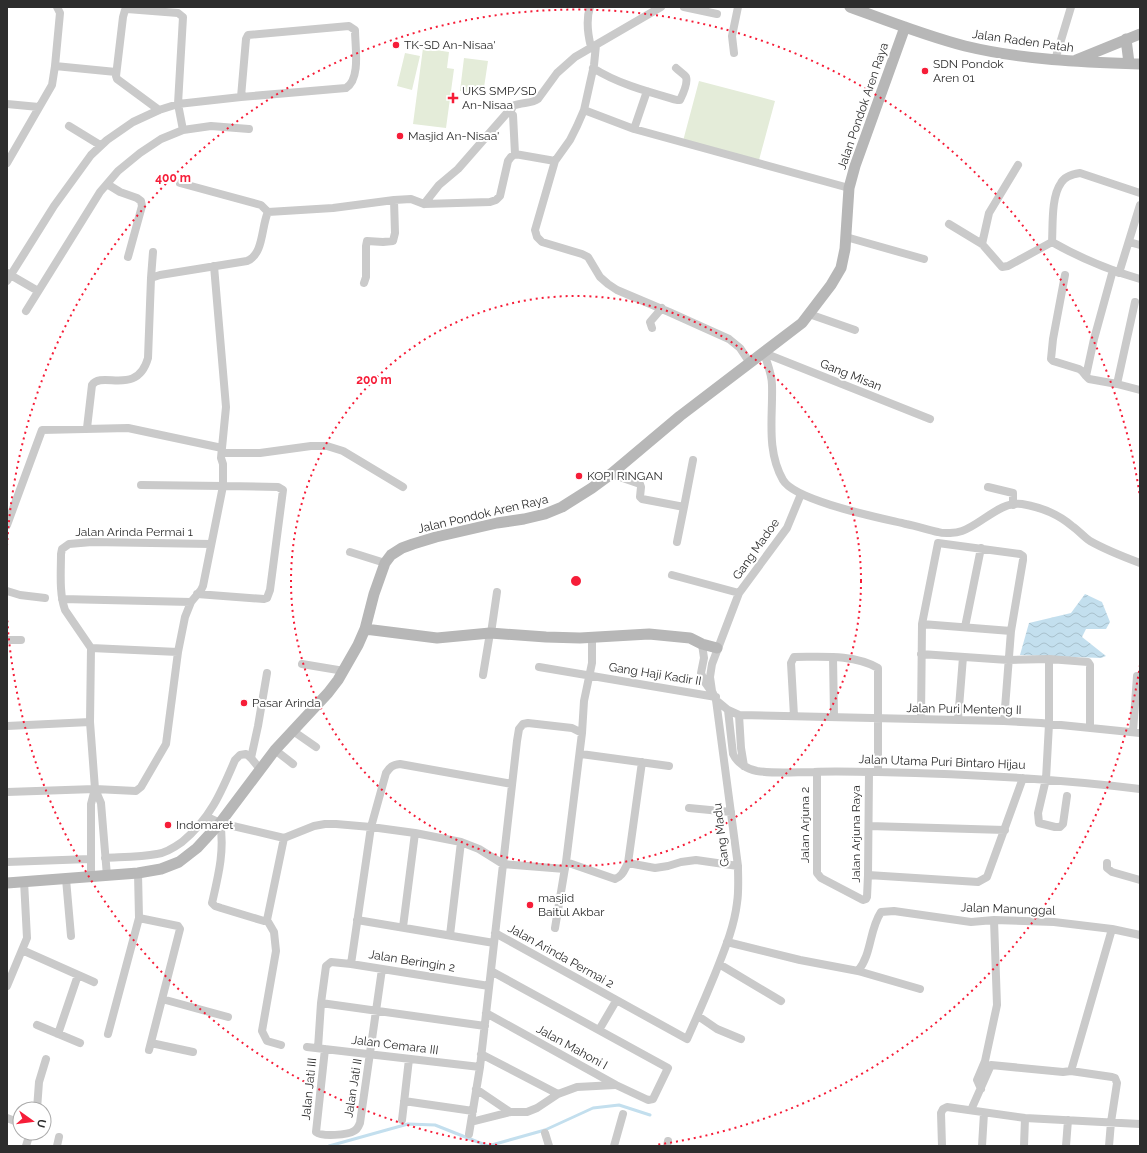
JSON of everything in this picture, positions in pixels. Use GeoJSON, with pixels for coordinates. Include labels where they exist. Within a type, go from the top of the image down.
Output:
{"type":"FeatureCollection","features":[{"type":"Feature","properties":{"kind":"main road","name":"Jalan Raden Patah"},"geometry":{"type":"LineString","coordinates":[[850,7],[905,27],[966,46],[1016,56],[1072,62],[1135,63]]}},
{"type":"Feature","properties":{"kind":"main road","name":"Jalan Pondok Aren Raya"},"geometry":{"type":"LineString","coordinates":[[7,883],[138,873],[161,869],[178,862],[197,848],[220,823],[260,768],[328,693],[344,671],[365,629],[374,594],[385,563],[391,555],[402,548],[413,544],[457,531],[538,516],[562,507],[611,474],[680,416],[802,323],[831,285],[841,268],[844,257],[846,237],[849,188],[855,166],[905,27]]}},
{"type":"Feature","properties":{"kind":"main road"},"geometry":{"type":"LineString","coordinates":[[1072,62],[1140,34]]}},
{"type":"Feature","properties":{"kind":"main road"},"geometry":{"type":"LineString","coordinates":[[1126,39],[1135,63]]}},
{"type":"Feature","properties":{"kind":"main road"},"geometry":{"type":"LineString","coordinates":[[365,629],[437,638],[491,633],[546,637],[592,637],[649,634],[690,638],[702,644],[717,648]]}},
{"type":"Feature","properties":{"kind":"street"},"geometry":{"type":"LineString","coordinates":[[7,164],[52,84],[60,13],[57,7]]}},
{"type":"Feature","properties":{"kind":"street"},"geometry":{"type":"LineString","coordinates":[[590,7],[588,12],[588,37],[594,46],[594,68],[584,110],[572,135],[555,161],[535,230],[536,237],[542,242],[588,257],[600,277],[617,290],[662,308],[729,339],[740,348],[750,363]]}},
{"type":"Feature","properties":{"kind":"street"},"geometry":{"type":"LineString","coordinates":[[424,204],[438,185],[458,169],[507,114],[510,113],[513,106],[519,103],[535,102],[557,73],[575,57],[660,7]]}},
{"type":"Feature","properties":{"kind":"street"},"geometry":{"type":"LineString","coordinates":[[684,7],[717,14]]}},
{"type":"Feature","properties":{"kind":"street"},"geometry":{"type":"LineString","coordinates":[[734,53],[732,36],[738,7]]}},
{"type":"Feature","properties":{"kind":"street"},"geometry":{"type":"LineString","coordinates":[[1055,60],[1071,7]]}},
{"type":"Feature","properties":{"kind":"street"},"geometry":{"type":"LineString","coordinates":[[159,110],[117,79],[116,72],[125,10],[127,9],[178,13],[183,17],[184,21],[178,104],[183,130]]}},
{"type":"Feature","properties":{"kind":"street"},"geometry":{"type":"LineString","coordinates":[[38,291],[8,276],[74,177],[100,145],[134,122],[159,110],[178,104],[349,87],[355,76],[356,67],[354,28],[350,26],[248,35],[246,39],[241,97]]}},
{"type":"Feature","properties":{"kind":"street"},"geometry":{"type":"LineString","coordinates":[[55,66],[116,72]]}},
{"type":"Feature","properties":{"kind":"street"},"geometry":{"type":"LineString","coordinates":[[594,68],[606,76],[647,91],[680,100],[686,77],[676,68]]}},
{"type":"Feature","properties":{"kind":"street"},"geometry":{"type":"LineString","coordinates":[[634,130],[647,91]]}},
{"type":"Feature","properties":{"kind":"street"},"geometry":{"type":"LineString","coordinates":[[7,104],[39,108]]}},
{"type":"Feature","properties":{"kind":"street"},"geometry":{"type":"LineString","coordinates":[[584,110],[634,130],[849,188]]}},
{"type":"Feature","properties":{"kind":"street"},"geometry":{"type":"LineString","coordinates":[[510,113],[513,115],[515,154]]}},
{"type":"Feature","properties":{"kind":"street"},"geometry":{"type":"LineString","coordinates":[[69,126],[100,145]]}},
{"type":"Feature","properties":{"kind":"street"},"geometry":{"type":"LineString","coordinates":[[26,311],[100,192],[118,172],[140,153],[161,139],[183,130],[211,126],[249,129]]}},
{"type":"Feature","properties":{"kind":"street"},"geometry":{"type":"LineString","coordinates":[[268,212],[333,208],[411,199],[424,204],[490,202],[496,200],[500,196],[510,157],[515,154],[555,161]]}},
{"type":"Feature","properties":{"kind":"street"},"geometry":{"type":"LineString","coordinates":[[982,244],[989,213],[1018,165]]}},
{"type":"Feature","properties":{"kind":"street"},"geometry":{"type":"LineString","coordinates":[[1052,242],[1055,194],[1061,181],[1080,172],[1140,193]]}},
{"type":"Feature","properties":{"kind":"street"},"geometry":{"type":"LineString","coordinates":[[180,183],[261,204],[268,212]]}},
{"type":"Feature","properties":{"kind":"street"},"geometry":{"type":"LineString","coordinates":[[107,184],[120,192],[141,201],[142,206],[128,257]]}},
{"type":"Feature","properties":{"kind":"street"},"geometry":{"type":"LineString","coordinates":[[364,283],[366,277],[367,241],[393,241],[395,233],[394,200]]}},
{"type":"Feature","properties":{"kind":"street"},"geometry":{"type":"LineString","coordinates":[[1086,376],[1094,339],[1116,272],[1129,242],[1140,205]]}},
{"type":"Feature","properties":{"kind":"street"},"geometry":{"type":"LineString","coordinates":[[151,278],[252,259],[257,252],[261,241],[264,222],[268,212]]}},
{"type":"Feature","properties":{"kind":"street"},"geometry":{"type":"LineString","coordinates":[[949,224],[982,244],[1002,267],[1008,266],[1052,242]]}},
{"type":"Feature","properties":{"kind":"street"},"geometry":{"type":"LineString","coordinates":[[846,237],[924,259]]}},
{"type":"Feature","properties":{"kind":"street"},"geometry":{"type":"LineString","coordinates":[[1052,242],[1078,256],[1116,272],[1140,279]]}},
{"type":"Feature","properties":{"kind":"street"},"geometry":{"type":"LineString","coordinates":[[1129,242],[1140,245]]}},
{"type":"Feature","properties":{"kind":"street"},"geometry":{"type":"LineString","coordinates":[[87,428],[93,382],[98,380],[119,381],[129,379],[139,375],[145,367],[148,358],[153,252]]}},
{"type":"Feature","properties":{"kind":"street"},"geometry":{"type":"LineString","coordinates":[[7,792],[95,789],[136,791],[141,787],[154,767],[166,744],[178,652],[185,617],[191,602],[202,586],[223,486],[223,464],[221,458],[226,407],[214,266]]}},
{"type":"Feature","properties":{"kind":"street"},"geometry":{"type":"LineString","coordinates":[[1065,275],[1053,338],[1051,359],[1053,361],[1079,369],[1089,379],[1118,384],[1140,390]]}},
{"type":"Feature","properties":{"kind":"street"},"geometry":{"type":"LineString","coordinates":[[1118,384],[1135,302]]}},
{"type":"Feature","properties":{"kind":"street"},"geometry":{"type":"LineString","coordinates":[[652,328],[650,322],[662,308]]}},
{"type":"Feature","properties":{"kind":"street"},"geometry":{"type":"LineString","coordinates":[[809,314],[855,330]]}},
{"type":"Feature","properties":{"kind":"street"},"geometry":{"type":"LineString","coordinates":[[764,353],[771,373],[771,431],[776,466],[784,481],[790,488],[801,494],[847,510],[917,526],[940,533],[962,531],[1012,504],[1024,504],[1056,515],[1070,524],[1089,541],[1140,563]]}},
{"type":"Feature","properties":{"kind":"street","name":"Gang Misan"},"geometry":{"type":"LineString","coordinates":[[764,353],[930,419]]}},
{"type":"Feature","properties":{"kind":"street"},"geometry":{"type":"LineString","coordinates":[[7,526],[40,431],[44,429],[128,428],[222,450],[260,453],[311,446],[327,446],[343,451],[402,487]]}},
{"type":"Feature","properties":{"kind":"street"},"geometry":{"type":"LineString","coordinates":[[677,542],[693,460]]}},
{"type":"Feature","properties":{"kind":"street"},"geometry":{"type":"LineString","coordinates":[[611,474],[640,484],[640,497],[642,499],[684,507]]}},
{"type":"Feature","properties":{"kind":"street"},"geometry":{"type":"LineString","coordinates":[[141,485],[223,486],[278,488],[283,490],[268,596],[264,599],[197,594]]}},
{"type":"Feature","properties":{"kind":"street"},"geometry":{"type":"LineString","coordinates":[[988,487],[1013,492],[1012,504]]}},
{"type":"Feature","properties":{"kind":"street","name":"Gang Madoe"},"geometry":{"type":"LineString","coordinates":[[717,648],[739,593],[787,528],[801,494]]}},
{"type":"Feature","properties":{"kind":"street","name":"Jalan Arinda Permai 1"},"geometry":{"type":"LineString","coordinates":[[91,648],[66,610],[62,599],[62,549],[70,544],[92,542],[211,544]]}},
{"type":"Feature","properties":{"kind":"street"},"geometry":{"type":"LineString","coordinates":[[921,719],[922,624],[938,543],[1020,554],[1022,556],[1023,560],[1011,631],[1004,721]]}},
{"type":"Feature","properties":{"kind":"street"},"geometry":{"type":"LineString","coordinates":[[965,627],[981,548]]}},
{"type":"Feature","properties":{"kind":"street"},"geometry":{"type":"LineString","coordinates":[[350,552],[385,563]]}},
{"type":"Feature","properties":{"kind":"street"},"geometry":{"type":"LineString","coordinates":[[672,575],[739,593]]}},
{"type":"Feature","properties":{"kind":"street"},"geometry":{"type":"LineString","coordinates":[[7,591],[20,595],[45,598]]}},
{"type":"Feature","properties":{"kind":"street"},"geometry":{"type":"LineString","coordinates":[[483,675],[491,633],[496,592]]}},
{"type":"Feature","properties":{"kind":"street"},"geometry":{"type":"LineString","coordinates":[[62,599],[191,602]]}},
{"type":"Feature","properties":{"kind":"street"},"geometry":{"type":"LineString","coordinates":[[922,624],[1011,631]]}},
{"type":"Feature","properties":{"kind":"street"},"geometry":{"type":"LineString","coordinates":[[582,733],[584,701],[592,663],[592,637]]}},
{"type":"Feature","properties":{"kind":"street"},"geometry":{"type":"LineString","coordinates":[[7,640],[21,640]]}},
{"type":"Feature","properties":{"kind":"street"},"geometry":{"type":"LineString","coordinates":[[702,644],[704,658],[701,673],[704,681],[728,710],[739,715],[741,748],[744,766]]}},
{"type":"Feature","properties":{"kind":"street"},"geometry":{"type":"LineString","coordinates":[[107,876],[101,803],[95,789],[90,722],[91,648],[178,652]]}},
{"type":"Feature","properties":{"kind":"street","name":"Gang Madu"},"geometry":{"type":"LineString","coordinates":[[683,1036],[687,1039],[719,964],[733,924],[739,886],[738,866],[715,696],[710,677],[717,648]]}},
{"type":"Feature","properties":{"kind":"street"},"geometry":{"type":"LineString","coordinates":[[921,654],[1008,660],[1049,659],[1084,661],[1090,664],[1090,728]]}},
{"type":"Feature","properties":{"kind":"street"},"geometry":{"type":"LineString","coordinates":[[794,716],[792,660],[794,657],[851,658],[878,668],[878,772]]}},
{"type":"Feature","properties":{"kind":"street"},"geometry":{"type":"LineString","coordinates":[[833,657],[834,716]]}},
{"type":"Feature","properties":{"kind":"street"},"geometry":{"type":"LineString","coordinates":[[958,720],[963,657]]}},
{"type":"Feature","properties":{"kind":"street"},"geometry":{"type":"LineString","coordinates":[[1049,659],[1049,724],[1046,779],[1038,813],[1039,822],[1060,827],[1063,824],[1067,796]]}},
{"type":"Feature","properties":{"kind":"street"},"geometry":{"type":"LineString","coordinates":[[302,664],[344,671]]}},
{"type":"Feature","properties":{"kind":"street","name":"Gang Haji Kadir II"},"geometry":{"type":"LineString","coordinates":[[539,668],[715,696]]}},
{"type":"Feature","properties":{"kind":"street"},"geometry":{"type":"LineString","coordinates":[[251,758],[267,673]]}},
{"type":"Feature","properties":{"kind":"street"},"geometry":{"type":"LineString","coordinates":[[1137,676],[1137,733]]}},
{"type":"Feature","properties":{"kind":"street"},"geometry":{"type":"LineString","coordinates":[[728,710],[733,754],[736,760],[744,766]]}},
{"type":"Feature","properties":{"kind":"street","name":"Jalan Puri Menteng II"},"geometry":{"type":"LineString","coordinates":[[739,715],[1004,721],[1137,733]]}},
{"type":"Feature","properties":{"kind":"street"},"geometry":{"type":"LineString","coordinates":[[7,726],[90,722]]}},
{"type":"Feature","properties":{"kind":"street","name":"Jalan Arinda Permai 2"},"geometry":{"type":"LineString","coordinates":[[469,1134],[480,1067],[517,741],[519,729],[523,724],[528,723],[572,728],[582,733],[566,866],[555,928]]}},
{"type":"Feature","properties":{"kind":"street"},"geometry":{"type":"LineString","coordinates":[[293,731],[316,747]]}},
{"type":"Feature","properties":{"kind":"street"},"geometry":{"type":"LineString","coordinates":[[275,750],[293,764]]}},
{"type":"Feature","properties":{"kind":"street"},"geometry":{"type":"LineString","coordinates":[[105,858],[158,854],[173,848],[191,834],[207,817],[217,801],[235,760],[240,755],[246,754],[260,768]]}},
{"type":"Feature","properties":{"kind":"street"},"geometry":{"type":"LineString","coordinates":[[580,754],[669,766]]}},
{"type":"Feature","properties":{"kind":"street"},"geometry":{"type":"LineString","coordinates":[[207,817],[220,823],[284,838],[314,826],[325,824],[371,827],[415,833],[461,842],[479,849],[503,864],[566,866],[615,879],[623,874],[628,863],[642,762]]}},
{"type":"Feature","properties":{"kind":"street"},"geometry":{"type":"LineString","coordinates":[[350,964],[371,827],[386,773],[390,767],[400,764],[512,784]]}},
{"type":"Feature","properties":{"kind":"street","name":"Jalan Utama Puri Bintaro Hijau"},"geometry":{"type":"LineString","coordinates":[[744,766],[754,770],[771,772],[878,772],[1046,779],[1140,789]]}},
{"type":"Feature","properties":{"kind":"street","name":"Jalan Arjuna 2"},"geometry":{"type":"LineString","coordinates":[[816,772],[817,872],[821,878],[863,900],[867,897]]}},
{"type":"Feature","properties":{"kind":"street","name":"Jalan Arjuna Raya"},"geometry":{"type":"LineString","coordinates":[[867,897],[868,772]]}},
{"type":"Feature","properties":{"kind":"street"},"geometry":{"type":"LineString","coordinates":[[868,875],[978,882],[987,877],[1023,778]]}},
{"type":"Feature","properties":{"kind":"street"},"geometry":{"type":"LineString","coordinates":[[91,877],[91,804],[95,789]]}},
{"type":"Feature","properties":{"kind":"street"},"geometry":{"type":"LineString","coordinates":[[689,808],[731,812]]}},
{"type":"Feature","properties":{"kind":"street"},"geometry":{"type":"LineString","coordinates":[[220,823],[222,836],[221,850],[212,903],[221,908],[264,921],[267,920]]}},
{"type":"Feature","properties":{"kind":"street"},"geometry":{"type":"LineString","coordinates":[[868,826],[1005,830]]}},
{"type":"Feature","properties":{"kind":"street"},"geometry":{"type":"LineString","coordinates":[[403,927],[415,833]]}},
{"type":"Feature","properties":{"kind":"street"},"geometry":{"type":"LineString","coordinates":[[281,1045],[267,1041],[262,1031],[276,950],[274,932],[267,920],[284,838]]}},
{"type":"Feature","properties":{"kind":"street"},"geometry":{"type":"LineString","coordinates":[[450,935],[461,842]]}},
{"type":"Feature","properties":{"kind":"street"},"geometry":{"type":"LineString","coordinates":[[7,862],[90,859]]}},
{"type":"Feature","properties":{"kind":"street"},"geometry":{"type":"LineString","coordinates":[[628,863],[655,868],[696,860],[738,866]]}},
{"type":"Feature","properties":{"kind":"street"},"geometry":{"type":"LineString","coordinates":[[1107,864],[1107,868],[1112,872],[1140,880]]}},
{"type":"Feature","properties":{"kind":"street"},"geometry":{"type":"LineString","coordinates":[[108,1034],[139,918],[138,873]]}},
{"type":"Feature","properties":{"kind":"street"},"geometry":{"type":"LineString","coordinates":[[66,879],[71,936]]}},
{"type":"Feature","properties":{"kind":"street"},"geometry":{"type":"LineString","coordinates":[[7,986],[27,938],[24,881]]}},
{"type":"Feature","properties":{"kind":"street","name":"Jalan Manunggal"},"geometry":{"type":"LineString","coordinates":[[858,971],[866,959],[872,932],[881,912],[894,911],[972,922],[994,920],[1054,922],[1112,929],[1140,935]]}},
{"type":"Feature","properties":{"kind":"street"},"geometry":{"type":"LineString","coordinates":[[139,918],[179,928],[150,1046],[193,1052]]}},
{"type":"Feature","properties":{"kind":"street","name":"Jalan Arinda Permai 2"},"geometry":{"type":"LineString","coordinates":[[357,920],[494,943]]}},
{"type":"Feature","properties":{"kind":"street"},"geometry":{"type":"LineString","coordinates":[[981,1089],[977,1080],[985,1061],[997,1005],[994,920]]}},
{"type":"Feature","properties":{"kind":"street"},"geometry":{"type":"LineString","coordinates":[[1071,1071],[1112,929]]}},
{"type":"Feature","properties":{"kind":"street","name":"Jalan Arinda Permai 2"},"geometry":{"type":"LineString","coordinates":[[495,933],[616,1001],[683,1036]]}},
{"type":"Feature","properties":{"kind":"street"},"geometry":{"type":"LineString","coordinates":[[727,942],[800,960],[858,971],[920,989]]}},
{"type":"Feature","properties":{"kind":"street"},"geometry":{"type":"LineString","coordinates":[[22,950],[94,982]]}},
{"type":"Feature","properties":{"kind":"street","name":"Jalan Beringin 2"},"geometry":{"type":"LineString","coordinates":[[331,962],[489,986]]}},
{"type":"Feature","properties":{"kind":"street","name":"Jalan Jati III"},"geometry":{"type":"LineString","coordinates":[[316,1132],[322,1048],[321,1003],[326,966],[331,962]]}},
{"type":"Feature","properties":{"kind":"street"},"geometry":{"type":"LineString","coordinates":[[719,964],[780,1000]]}},
{"type":"Feature","properties":{"kind":"street"},"geometry":{"type":"LineString","coordinates":[[370,1054],[382,969]]}},
{"type":"Feature","properties":{"kind":"street"},"geometry":{"type":"LineString","coordinates":[[491,971],[599,1030]]}},
{"type":"Feature","properties":{"kind":"street"},"geometry":{"type":"LineString","coordinates":[[58,1034],[78,975]]}},
{"type":"Feature","properties":{"kind":"street"},"geometry":{"type":"LineString","coordinates":[[162,1000],[228,1017]]}},
{"type":"Feature","properties":{"kind":"street","name":"Jalan Arinda Permai 2"},"geometry":{"type":"LineString","coordinates":[[599,1030],[616,1001]]}},
{"type":"Feature","properties":{"kind":"street"},"geometry":{"type":"LineString","coordinates":[[321,1003],[484,1026]]}},
{"type":"Feature","properties":{"kind":"street","name":"Jalan Mahoni I"},"geometry":{"type":"LineString","coordinates":[[486,1013],[616,1085],[648,1100],[653,1099],[668,1068],[599,1030]]}},
{"type":"Feature","properties":{"kind":"street"},"geometry":{"type":"LineString","coordinates":[[698,1016],[716,1029],[741,1039]]}},
{"type":"Feature","properties":{"kind":"street"},"geometry":{"type":"LineString","coordinates":[[37,1025],[80,1043]]}},
{"type":"Feature","properties":{"kind":"street","name":"Jalan Cemara III"},"geometry":{"type":"LineString","coordinates":[[307,1047],[480,1067]]}},
{"type":"Feature","properties":{"kind":"street","name":"Jalan Jati II"},"geometry":{"type":"LineString","coordinates":[[316,1132],[320,1135],[325,1135],[352,1133],[357,1130],[360,1123],[370,1054]]}},
{"type":"Feature","properties":{"kind":"street"},"geometry":{"type":"LineString","coordinates":[[481,1054],[558,1094]]}},
{"type":"Feature","properties":{"kind":"street"},"geometry":{"type":"LineString","coordinates":[[38,1101],[39,1082],[46,1059]]}},
{"type":"Feature","properties":{"kind":"street"},"geometry":{"type":"LineString","coordinates":[[402,1120],[409,1059]]}},
{"type":"Feature","properties":{"kind":"street"},"geometry":{"type":"LineString","coordinates":[[971,1110],[991,1065],[1063,1072],[1071,1071],[1112,1077],[1117,1080],[1109,1146]]}},
{"type":"Feature","properties":{"kind":"street"},"geometry":{"type":"LineString","coordinates":[[471,1122],[510,1112],[527,1112],[537,1108],[558,1094],[578,1087],[616,1085]]}},
{"type":"Feature","properties":{"kind":"street"},"geometry":{"type":"LineString","coordinates":[[476,1090],[510,1112]]}},
{"type":"Feature","properties":{"kind":"street"},"geometry":{"type":"LineString","coordinates":[[404,1101],[473,1111]]}},
{"type":"Feature","properties":{"kind":"street"},"geometry":{"type":"LineString","coordinates":[[942,1146],[940,1121],[941,1113],[943,1109],[947,1107],[1025,1118],[1140,1124]]}},
{"type":"Feature","properties":{"kind":"street"},"geometry":{"type":"LineString","coordinates":[[982,1146],[984,1113]]}},
{"type":"Feature","properties":{"kind":"street"},"geometry":{"type":"LineString","coordinates":[[614,1146],[623,1114]]}},
{"type":"Feature","properties":{"kind":"street"},"geometry":{"type":"LineString","coordinates":[[1024,1146],[1025,1118]]}},
{"type":"Feature","properties":{"kind":"street"},"geometry":{"type":"LineString","coordinates":[[1066,1146],[1068,1120]]}},
{"type":"Feature","properties":{"kind":"street"},"geometry":{"type":"LineString","coordinates":[[545,1133],[549,1146]]}},
{"type":"Feature","properties":{"kind":"street"},"geometry":{"type":"LineString","coordinates":[[56,1146],[59,1137]]}},
{"type":"Feature","properties":{"kind":"green space"},"geometry":{"type":"Polygon","coordinates":[[[423,48],[449,52],[447,68],[454,69],[446,128],[413,124],[423,48]]]}},
{"type":"Feature","properties":{"kind":"green space"},"geometry":{"type":"Polygon","coordinates":[[[405,53],[420,56],[412,90],[397,86],[405,53]]]}},
{"type":"Feature","properties":{"kind":"green space"},"geometry":{"type":"Polygon","coordinates":[[[464,58],[488,61],[483,94],[460,91],[464,58]]]}},
{"type":"Feature","properties":{"kind":"green space"},"geometry":{"type":"Polygon","coordinates":[[[699,81],[775,101],[759,160],[683,141],[699,81]]]}},
{"type":"Feature","properties":{"kind":"water"},"geometry":{"type":"Polygon","coordinates":[[[1085,594],[1102,602],[1110,622],[1106,629],[1086,629],[1082,637],[1106,656],[1101,658],[1020,655],[1029,623],[1071,613],[1085,594]]]}},
{"type":"Feature","properties":{"kind":"waterway"},"geometry":{"type":"LineString","coordinates":[[329,1146],[408,1124],[435,1125],[488,1146],[545,1130],[593,1108],[619,1105],[650,1115]]}},
{"type":"Feature","properties":{"kind":"place","name":"TK-SD An-Nisaa'"},"geometry":{"type":"Point","coordinates":[396,45]}},
{"type":"Feature","properties":{"kind":"place","name":"SDN Pondok Aren 01"},"geometry":{"type":"Point","coordinates":[925,71]}},
{"type":"Feature","properties":{"kind":"place","name":"UKS SMP/SD An-Nisaa"},"geometry":{"type":"Point","coordinates":[453,98]}},
{"type":"Feature","properties":{"kind":"place","name":"Masjid An-Nisaa'"},"geometry":{"type":"Point","coordinates":[400,136]}},
{"type":"Feature","properties":{"kind":"place","name":"KOPI RINGAN"},"geometry":{"type":"Point","coordinates":[579,476]}},
{"type":"Feature","properties":{"kind":"place","name":"Pasar Arinda"},"geometry":{"type":"Point","coordinates":[244,703]}},
{"type":"Feature","properties":{"kind":"place","name":"Indomaret"},"geometry":{"type":"Point","coordinates":[168,825]}},
{"type":"Feature","properties":{"kind":"place","name":"masjid Baitul Akbar"},"geometry":{"type":"Point","coordinates":[530,905]}}]}
